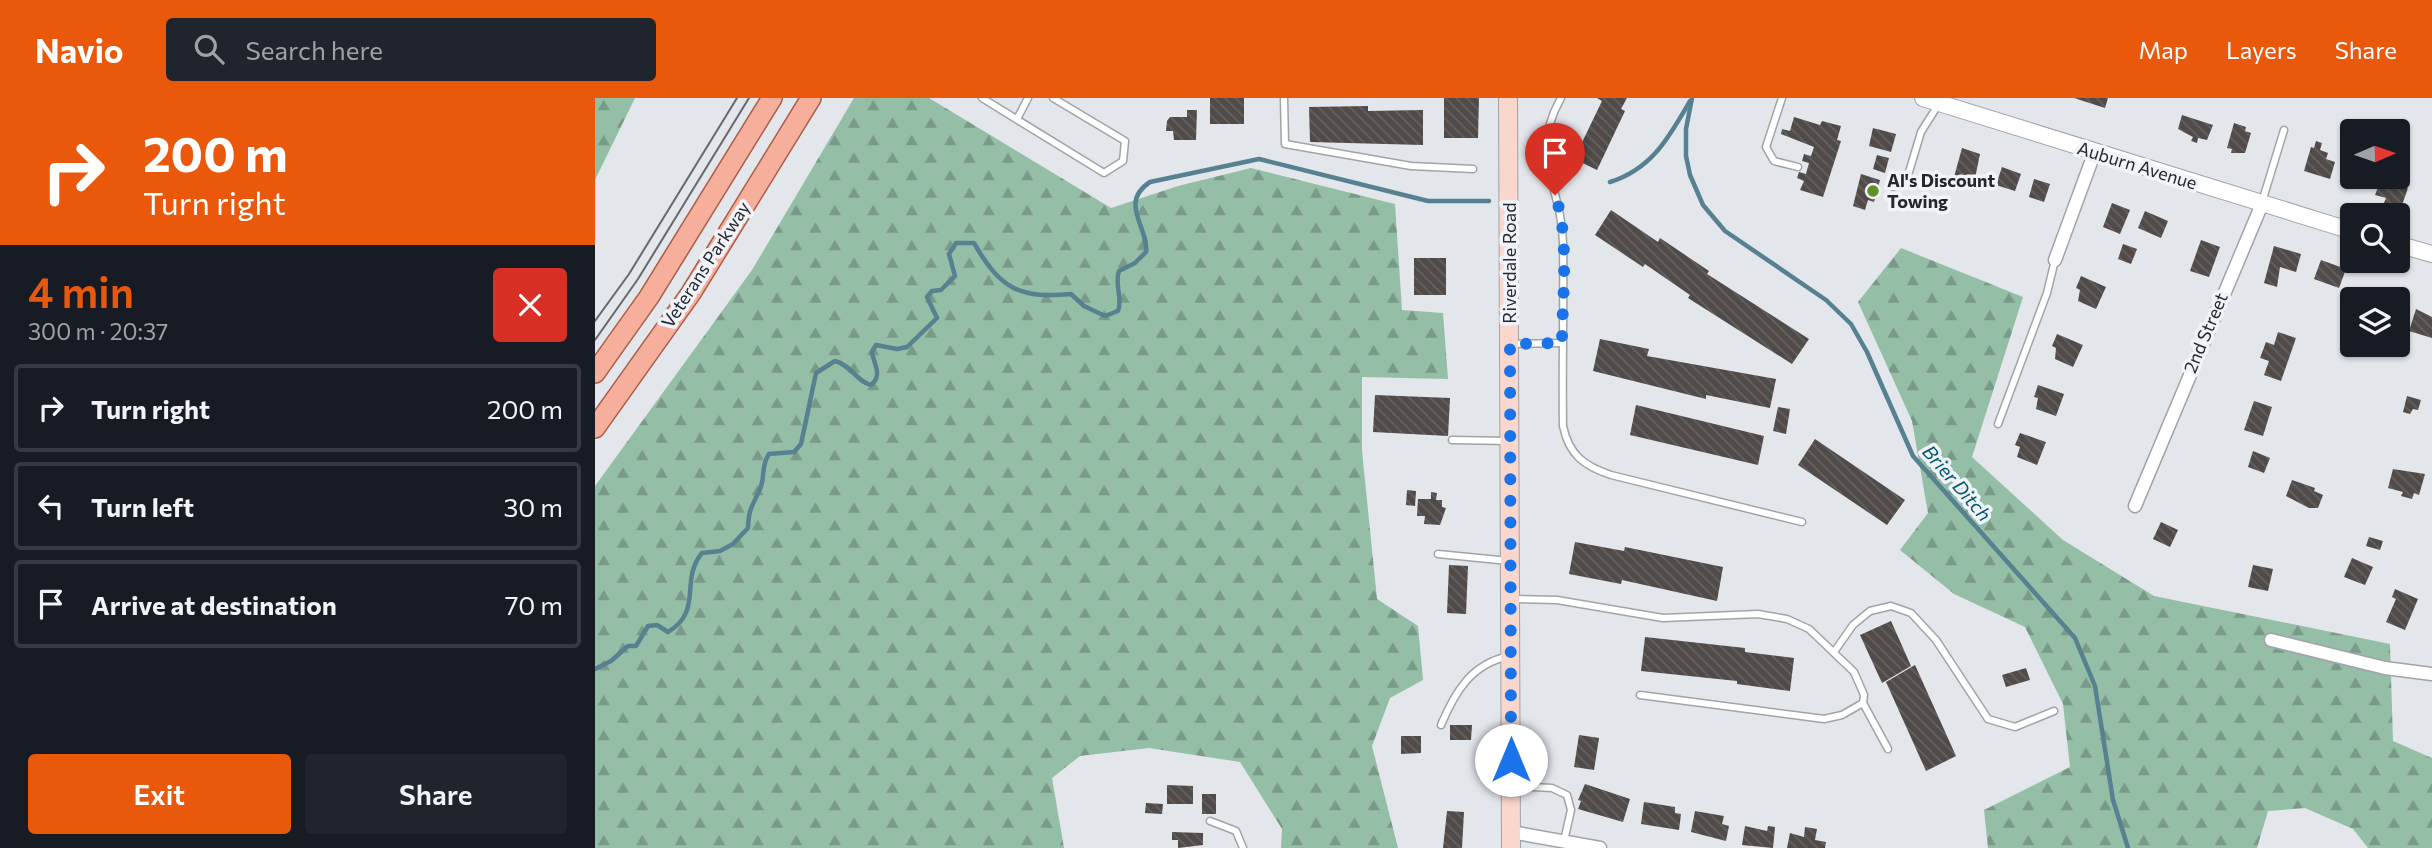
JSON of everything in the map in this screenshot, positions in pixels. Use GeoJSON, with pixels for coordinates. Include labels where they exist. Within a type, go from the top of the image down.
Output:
{"type":"FeatureCollection","features":[{"type":"Feature","properties":{"kind":"main road","name":"Veterans Parkway"},"geometry":{"type":"LineString","coordinates":[[595,373],[649,296],[772,98]]}},
{"type":"Feature","properties":{"kind":"main road","name":"Veterans Parkway"},"geometry":{"type":"LineString","coordinates":[[595,428],[691,293],[811,98]]}},
{"type":"Feature","properties":{"kind":"main road","name":"Riverdale Road"},"geometry":{"type":"LineString","coordinates":[[1509,98],[1511,840]]}},
{"type":"Feature","properties":{"kind":"street","name":"Auburn Avenue"},"geometry":{"type":"LineString","coordinates":[[1934,100],[2094,154],[2340,227]]}},
{"type":"Feature","properties":{"kind":"street"},"geometry":{"type":"LineString","coordinates":[[2055,260],[2094,154]]}},
{"type":"Feature","properties":{"kind":"street","name":"2nd Street"},"geometry":{"type":"LineString","coordinates":[[2135,506],[2262,204]]}},
{"type":"Feature","properties":{"kind":"street"},"geometry":{"type":"LineString","coordinates":[[2410,248],[2432,254]]}},
{"type":"Feature","properties":{"kind":"street"},"geometry":{"type":"LineString","coordinates":[[2271,640],[2373,666],[2432,674]]}},
{"type":"Feature","properties":{"kind":"street"},"geometry":{"type":"LineString","coordinates":[[1511,840],[1564,841],[1600,848]]}},
{"type":"Feature","properties":{"kind":"lane"},"geometry":{"type":"LineString","coordinates":[[982,98],[1104,173],[1123,161],[1125,141],[1053,98]]}},
{"type":"Feature","properties":{"kind":"lane"},"geometry":{"type":"LineString","coordinates":[[1017,119],[1028,98]]}},
{"type":"Feature","properties":{"kind":"lane"},"geometry":{"type":"LineString","coordinates":[[1284,98],[1285,144],[1411,166],[1473,169]]}},
{"type":"Feature","properties":{"kind":"lane"},"geometry":{"type":"LineString","coordinates":[[1561,98],[1550,117],[1546,142],[1547,172],[1562,220],[1563,426],[1567,446],[1586,465],[1611,475],[1802,522]]}},
{"type":"Feature","properties":{"kind":"lane"},"geometry":{"type":"LineString","coordinates":[[1782,98],[1766,147],[1775,161],[1798,167]]}},
{"type":"Feature","properties":{"kind":"lane"},"geometry":{"type":"LineString","coordinates":[[1892,187],[1909,172],[1934,100]]}},
{"type":"Feature","properties":{"kind":"lane"},"geometry":{"type":"LineString","coordinates":[[2262,204],[2284,130]]}},
{"type":"Feature","properties":{"kind":"lane"},"geometry":{"type":"LineString","coordinates":[[1998,424],[2047,293],[2055,260]]}},
{"type":"Feature","properties":{"kind":"lane"},"geometry":{"type":"LineString","coordinates":[[1510,344],[1562,343]]}},
{"type":"Feature","properties":{"kind":"lane"},"geometry":{"type":"LineString","coordinates":[[1452,440],[1511,442]]}},
{"type":"Feature","properties":{"kind":"lane"},"geometry":{"type":"LineString","coordinates":[[1438,554],[1511,561]]}},
{"type":"Feature","properties":{"kind":"lane"},"geometry":{"type":"LineString","coordinates":[[1511,599],[1557,600],[1663,618],[1774,616],[1809,629],[1854,672],[1864,695],[1863,703],[1888,749]]}},
{"type":"Feature","properties":{"kind":"lane"},"geometry":{"type":"LineString","coordinates":[[1834,652],[1853,625],[1870,611],[1891,606],[1910,613],[1937,640],[1988,719],[2015,727],[2053,710]]}},
{"type":"Feature","properties":{"kind":"lane"},"geometry":{"type":"LineString","coordinates":[[1441,725],[1453,696],[1474,671],[1511,656]]}},
{"type":"Feature","properties":{"kind":"lane"},"geometry":{"type":"LineString","coordinates":[[1640,695],[1824,719],[1842,715],[1863,703]]}},
{"type":"Feature","properties":{"kind":"lane"},"geometry":{"type":"LineString","coordinates":[[1511,786],[1552,788],[1567,795],[1571,810],[1564,841]]}},
{"type":"Feature","properties":{"kind":"lane"},"geometry":{"type":"LineString","coordinates":[[1210,821],[1236,831],[1243,848]]}},
{"type":"Feature","properties":{"kind":"green space"},"geometry":{"type":"Polygon","coordinates":[[[595,98],[635,98],[595,180],[595,98]]]}},
{"type":"Feature","properties":{"kind":"green space"},"geometry":{"type":"Polygon","coordinates":[[[854,98],[929,98],[1111,208],[1178,186],[1251,168],[1395,204],[1402,310],[1443,313],[1448,379],[1362,377],[1362,451],[1377,599],[1418,626],[1423,680],[1390,698],[1372,746],[1398,848],[1281,848],[1282,829],[1240,762],[1149,748],[1080,756],[1052,778],[1064,848],[595,848],[595,486],[752,270],[854,98]]]}},
{"type":"Feature","properties":{"kind":"green space"},"geometry":{"type":"Polygon","coordinates":[[[1901,248],[2023,297],[1972,457],[2063,540],[2154,596],[2390,644],[2393,741],[2432,758],[2432,848],[2368,848],[2353,829],[2305,808],[2268,811],[2257,848],[1988,848],[1984,810],[2070,767],[2063,704],[2025,627],[1954,594],[1900,550],[1928,513],[1912,421],[1858,302],[1901,248]]]}},
{"type":"Feature","properties":{"kind":"building"},"geometry":{"type":"Polygon","coordinates":[[[1210,98],[1244,98],[1244,124],[1210,124],[1210,98]]]}},
{"type":"Feature","properties":{"kind":"building"},"geometry":{"type":"Polygon","coordinates":[[[1444,98],[1479,98],[1478,138],[1444,138],[1444,98]]]}},
{"type":"Feature","properties":{"kind":"building"},"geometry":{"type":"Polygon","coordinates":[[[1597,98],[1627,98],[1621,109],[1625,111],[1597,170],[1574,159],[1602,101],[1597,98]]]}},
{"type":"Feature","properties":{"kind":"building"},"geometry":{"type":"Polygon","coordinates":[[[2074,98],[2108,98],[2105,108],[2074,98]]]}},
{"type":"Feature","properties":{"kind":"building"},"geometry":{"type":"Polygon","coordinates":[[[1368,106],[1368,111],[1423,110],[1423,145],[1310,142],[1309,107],[1368,106]]]}},
{"type":"Feature","properties":{"kind":"building"},"geometry":{"type":"Polygon","coordinates":[[[1187,110],[1197,110],[1196,140],[1174,140],[1173,131],[1166,131],[1167,121],[1170,117],[1187,117],[1187,110]]]}},
{"type":"Feature","properties":{"kind":"building"},"geometry":{"type":"Polygon","coordinates":[[[2182,115],[2213,125],[2207,140],[2198,138],[2197,143],[2191,141],[2193,137],[2178,129],[2182,115]]]}},
{"type":"Feature","properties":{"kind":"building"},"geometry":{"type":"Polygon","coordinates":[[[1794,117],[1820,125],[1822,121],[1841,126],[1837,140],[1841,141],[1823,197],[1800,190],[1804,181],[1797,178],[1799,172],[1806,174],[1809,163],[1802,161],[1804,154],[1811,156],[1814,147],[1781,134],[1782,129],[1790,131],[1794,117]]]}},
{"type":"Feature","properties":{"kind":"building"},"geometry":{"type":"Polygon","coordinates":[[[2234,123],[2246,127],[2245,131],[2251,133],[2245,153],[2231,153],[2232,149],[2227,148],[2234,123]]]}},
{"type":"Feature","properties":{"kind":"building"},"geometry":{"type":"Polygon","coordinates":[[[1873,128],[1896,134],[1891,152],[1869,146],[1873,128]]]}},
{"type":"Feature","properties":{"kind":"building"},"geometry":{"type":"Polygon","coordinates":[[[2316,141],[2322,143],[2320,150],[2328,153],[2326,159],[2335,162],[2330,179],[2304,171],[2311,147],[2314,148],[2316,141]]]}},
{"type":"Feature","properties":{"kind":"building"},"geometry":{"type":"Polygon","coordinates":[[[1962,148],[1980,154],[1974,183],[1954,177],[1962,148]]]}},
{"type":"Feature","properties":{"kind":"building"},"geometry":{"type":"Polygon","coordinates":[[[1877,155],[1889,158],[1885,173],[1873,169],[1877,155]]]}},
{"type":"Feature","properties":{"kind":"building"},"geometry":{"type":"Polygon","coordinates":[[[2002,167],[2021,174],[2015,191],[1996,185],[2002,167]]]}},
{"type":"Feature","properties":{"kind":"building"},"geometry":{"type":"Polygon","coordinates":[[[1861,174],[1880,180],[1874,202],[1868,200],[1865,210],[1853,206],[1861,174]]]}},
{"type":"Feature","properties":{"kind":"building"},"geometry":{"type":"Polygon","coordinates":[[[2034,179],[2050,184],[2044,202],[2029,197],[2034,179]]]}},
{"type":"Feature","properties":{"kind":"building"},"geometry":{"type":"Polygon","coordinates":[[[2377,189],[2408,189],[2403,203],[2384,203],[2386,198],[2375,195],[2377,189]]]}},
{"type":"Feature","properties":{"kind":"building"},"geometry":{"type":"Polygon","coordinates":[[[2112,203],[2130,210],[2120,234],[2103,227],[2112,203]]]}},
{"type":"Feature","properties":{"kind":"building"},"geometry":{"type":"Polygon","coordinates":[[[1611,210],[1658,242],[1660,238],[1709,271],[1707,274],[1809,339],[1792,364],[1688,298],[1690,295],[1645,264],[1643,267],[1595,235],[1611,210]]]}},
{"type":"Feature","properties":{"kind":"building"},"geometry":{"type":"Polygon","coordinates":[[[2145,211],[2168,221],[2161,238],[2138,228],[2145,211]]]}},
{"type":"Feature","properties":{"kind":"building"},"geometry":{"type":"Polygon","coordinates":[[[2201,240],[2220,247],[2209,277],[2190,271],[2201,240]]]}},
{"type":"Feature","properties":{"kind":"building"},"geometry":{"type":"Polygon","coordinates":[[[2123,244],[2137,249],[2131,264],[2118,259],[2123,244]]]}},
{"type":"Feature","properties":{"kind":"building"},"geometry":{"type":"Polygon","coordinates":[[[2274,246],[2301,254],[2296,272],[2280,267],[2277,287],[2264,283],[2274,246]]]}},
{"type":"Feature","properties":{"kind":"building"},"geometry":{"type":"Polygon","coordinates":[[[1414,258],[1446,258],[1446,295],[1414,295],[1414,258]]]}},
{"type":"Feature","properties":{"kind":"building"},"geometry":{"type":"Polygon","coordinates":[[[2321,260],[2340,267],[2340,273],[2345,273],[2339,288],[2314,279],[2321,260]]]}},
{"type":"Feature","properties":{"kind":"building"},"geometry":{"type":"Polygon","coordinates":[[[2081,276],[2106,287],[2096,309],[2078,301],[2080,290],[2076,288],[2081,276]]]}},
{"type":"Feature","properties":{"kind":"building"},"geometry":{"type":"Polygon","coordinates":[[[2416,309],[2432,317],[2432,338],[2410,331],[2416,309]]]}},
{"type":"Feature","properties":{"kind":"building"},"geometry":{"type":"Polygon","coordinates":[[[2278,332],[2296,338],[2281,381],[2264,375],[2269,361],[2260,358],[2266,342],[2274,345],[2278,332]]]}},
{"type":"Feature","properties":{"kind":"building"},"geometry":{"type":"Polygon","coordinates":[[[2057,334],[2083,345],[2073,367],[2055,359],[2056,348],[2052,346],[2057,334]]]}},
{"type":"Feature","properties":{"kind":"building"},"geometry":{"type":"Polygon","coordinates":[[[1600,339],[1649,349],[1647,356],[1776,379],[1770,408],[1706,395],[1706,399],[1593,371],[1600,339]]]}},
{"type":"Feature","properties":{"kind":"building"},"geometry":{"type":"Polygon","coordinates":[[[2038,385],[2064,394],[2056,416],[2036,409],[2038,398],[2034,397],[2038,385]]]}},
{"type":"Feature","properties":{"kind":"building"},"geometry":{"type":"Polygon","coordinates":[[[1375,395],[1450,398],[1448,436],[1373,432],[1375,395]]]}},
{"type":"Feature","properties":{"kind":"building"},"geometry":{"type":"Polygon","coordinates":[[[2407,396],[2421,400],[2418,410],[2413,409],[2410,414],[2403,412],[2407,396]]]}},
{"type":"Feature","properties":{"kind":"building"},"geometry":{"type":"Polygon","coordinates":[[[2254,401],[2272,407],[2263,436],[2244,430],[2254,401]]]}},
{"type":"Feature","properties":{"kind":"building"},"geometry":{"type":"Polygon","coordinates":[[[1636,405],[1764,436],[1758,465],[1630,435],[1636,405]]]}},
{"type":"Feature","properties":{"kind":"building"},"geometry":{"type":"Polygon","coordinates":[[[1778,407],[1790,409],[1786,434],[1773,431],[1778,407]]]}},
{"type":"Feature","properties":{"kind":"building"},"geometry":{"type":"Polygon","coordinates":[[[2020,433],[2046,442],[2037,465],[2017,457],[2020,447],[2015,445],[2020,433]]]}},
{"type":"Feature","properties":{"kind":"building"},"geometry":{"type":"Polygon","coordinates":[[[1815,439],[1905,500],[1887,525],[1798,465],[1815,439]]]}},
{"type":"Feature","properties":{"kind":"building"},"geometry":{"type":"Polygon","coordinates":[[[2253,451],[2270,458],[2264,473],[2248,467],[2253,451]]]}},
{"type":"Feature","properties":{"kind":"building"},"geometry":{"type":"Polygon","coordinates":[[[2393,469],[2425,474],[2419,495],[2414,493],[2412,499],[2401,496],[2403,492],[2388,488],[2393,469]]]}},
{"type":"Feature","properties":{"kind":"building"},"geometry":{"type":"Polygon","coordinates":[[[2292,480],[2315,488],[2314,491],[2323,495],[2318,508],[2309,508],[2286,496],[2292,480]]]}},
{"type":"Feature","properties":{"kind":"building"},"geometry":{"type":"Polygon","coordinates":[[[1407,490],[1416,491],[1415,506],[1406,505],[1407,490]]]}},
{"type":"Feature","properties":{"kind":"building"},"geometry":{"type":"Polygon","coordinates":[[[1431,492],[1437,493],[1436,500],[1442,500],[1442,507],[1446,508],[1440,525],[1424,524],[1425,516],[1417,516],[1418,499],[1431,499],[1431,492]]]}},
{"type":"Feature","properties":{"kind":"building"},"geometry":{"type":"Polygon","coordinates":[[[2161,522],[2178,530],[2170,547],[2153,539],[2161,522]]]}},
{"type":"Feature","properties":{"kind":"building"},"geometry":{"type":"Polygon","coordinates":[[[2369,537],[2383,541],[2380,550],[2366,546],[2369,537]]]}},
{"type":"Feature","properties":{"kind":"building"},"geometry":{"type":"Polygon","coordinates":[[[1575,542],[1624,551],[1625,547],[1723,567],[1717,601],[1622,580],[1621,584],[1569,574],[1575,542]]]}},
{"type":"Feature","properties":{"kind":"building"},"geometry":{"type":"Polygon","coordinates":[[[2352,558],[2373,567],[2365,585],[2344,577],[2352,558]]]}},
{"type":"Feature","properties":{"kind":"building"},"geometry":{"type":"Polygon","coordinates":[[[1449,565],[1468,566],[1466,614],[1447,613],[1449,565]]]}},
{"type":"Feature","properties":{"kind":"building"},"geometry":{"type":"Polygon","coordinates":[[[2253,565],[2273,569],[2268,591],[2248,587],[2253,565]]]}},
{"type":"Feature","properties":{"kind":"building"},"geometry":{"type":"Polygon","coordinates":[[[2395,589],[2418,599],[2405,630],[2386,622],[2396,599],[2392,597],[2395,589]]]}},
{"type":"Feature","properties":{"kind":"building"},"geometry":{"type":"Polygon","coordinates":[[[1891,621],[1911,666],[1882,683],[1860,635],[1891,621]]]}},
{"type":"Feature","properties":{"kind":"building"},"geometry":{"type":"Polygon","coordinates":[[[1645,637],[1745,648],[1745,652],[1794,658],[1790,691],[1737,684],[1737,681],[1641,671],[1645,637]]]}},
{"type":"Feature","properties":{"kind":"building"},"geometry":{"type":"Polygon","coordinates":[[[1915,665],[1956,756],[1926,771],[1886,682],[1915,665]]]}},
{"type":"Feature","properties":{"kind":"building"},"geometry":{"type":"Polygon","coordinates":[[[2026,668],[2030,680],[2006,687],[2002,675],[2026,668]]]}},
{"type":"Feature","properties":{"kind":"building"},"geometry":{"type":"Polygon","coordinates":[[[1450,725],[1472,725],[1471,740],[1450,740],[1450,725]]]}},
{"type":"Feature","properties":{"kind":"building"},"geometry":{"type":"Polygon","coordinates":[[[1579,735],[1599,738],[1594,770],[1574,767],[1579,735]]]}},
{"type":"Feature","properties":{"kind":"building"},"geometry":{"type":"Polygon","coordinates":[[[1401,736],[1421,736],[1421,753],[1401,754],[1401,736]]]}},
{"type":"Feature","properties":{"kind":"building"},"geometry":{"type":"Polygon","coordinates":[[[1585,784],[1630,799],[1623,822],[1578,809],[1581,801],[1578,800],[1585,784]]]}},
{"type":"Feature","properties":{"kind":"building"},"geometry":{"type":"Polygon","coordinates":[[[1167,785],[1193,786],[1193,804],[1167,804],[1167,785]]]}},
{"type":"Feature","properties":{"kind":"building"},"geometry":{"type":"Polygon","coordinates":[[[1202,794],[1216,794],[1216,814],[1202,814],[1202,794]]]}},
{"type":"Feature","properties":{"kind":"building"},"geometry":{"type":"Polygon","coordinates":[[[1644,802],[1675,807],[1675,813],[1681,814],[1679,830],[1641,824],[1644,802]]]}},
{"type":"Feature","properties":{"kind":"building"},"geometry":{"type":"Polygon","coordinates":[[[1146,803],[1163,804],[1162,814],[1145,813],[1146,803]]]}},
{"type":"Feature","properties":{"kind":"building"},"geometry":{"type":"Polygon","coordinates":[[[1447,811],[1464,812],[1462,848],[1443,848],[1447,811]]]}},
{"type":"Feature","properties":{"kind":"building"},"geometry":{"type":"Polygon","coordinates":[[[1695,811],[1724,816],[1722,824],[1729,826],[1726,841],[1691,832],[1695,811]]]}},
{"type":"Feature","properties":{"kind":"building"},"geometry":{"type":"Polygon","coordinates":[[[1745,826],[1767,831],[1768,826],[1775,827],[1773,848],[1742,845],[1745,826]]]}},
{"type":"Feature","properties":{"kind":"building"},"geometry":{"type":"Polygon","coordinates":[[[1805,827],[1817,829],[1815,840],[1826,842],[1825,848],[1787,848],[1790,833],[1804,837],[1805,827]]]}},
{"type":"Feature","properties":{"kind":"building"},"geometry":{"type":"Polygon","coordinates":[[[1172,832],[1203,833],[1203,845],[1178,848],[1178,840],[1172,840],[1172,832]]]}},
{"type":"Feature","properties":{"kind":"waterway","name":"Brier Ditch"},"geometry":{"type":"LineString","coordinates":[[1692,98],[1686,129],[1686,156],[1690,175],[1703,205],[1725,231],[1826,300],[1851,324],[1867,352],[1913,456],[2075,638],[2095,686],[2113,800],[2128,848]]}},
{"type":"Feature","properties":{"kind":"waterway"},"geometry":{"type":"LineString","coordinates":[[1610,182],[1637,169],[1658,150],[1690,101]]}},
{"type":"Feature","properties":{"kind":"waterway"},"geometry":{"type":"LineString","coordinates":[[595,669],[611,661],[628,646],[636,646],[648,626],[657,625],[668,632],[679,623],[689,605],[692,574],[702,553],[720,551],[733,544],[748,528],[750,512],[761,486],[769,454],[794,452],[801,444],[816,373],[835,361],[871,385],[877,377],[872,352],[876,345],[897,349],[907,347],[937,318],[927,297],[932,291],[941,290],[955,276],[949,254],[956,243],[974,243],[993,271],[1012,287],[1037,294],[1071,294],[1084,306],[1105,316],[1118,311],[1119,271],[1135,263],[1146,252],[1146,243],[1135,207],[1136,198],[1150,182],[1259,159],[1428,201],[1489,201]]}},
{"type":"Feature","properties":{"kind":"tram line"},"geometry":{"type":"LineString","coordinates":[[595,321],[629,274],[737,98]]}},
{"type":"Feature","properties":{"kind":"tram line"},"geometry":{"type":"LineString","coordinates":[[595,340],[638,279],[749,98]]}},
{"type":"Feature","properties":{"kind":"place","name":"Al's Discount Towing"},"geometry":{"type":"Point","coordinates":[1873,191]}},
{"type":"Feature","properties":{"kind":"route"},"geometry":{"type":"LineString","coordinates":[[1511,760],[1510,344],[1562,343],[1563,245],[1560,210],[1555,195]]}}]}
